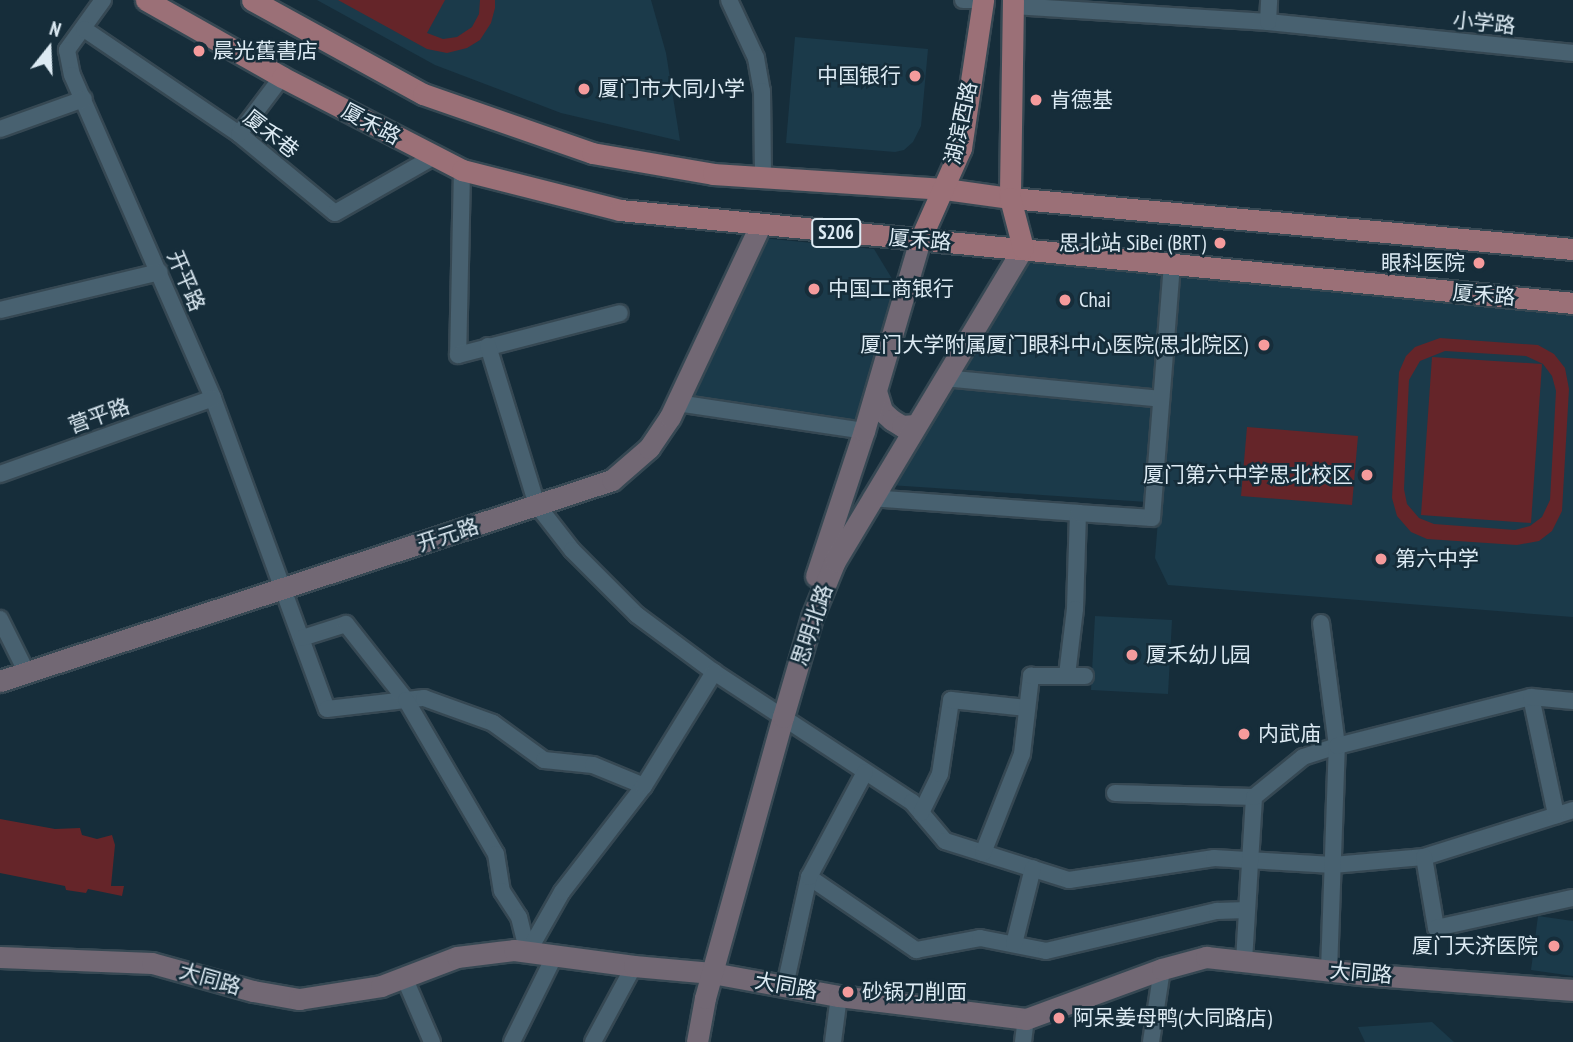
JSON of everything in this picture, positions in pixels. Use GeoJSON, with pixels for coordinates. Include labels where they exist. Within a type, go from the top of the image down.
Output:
{"type":"FeatureCollection","features":[{"type":"Feature","properties":{"kind":"main road","name":"厦禾路"},"geometry":{"type":"LineString","coordinates":[[146,0],[282,77],[462,170],[620,210],[760,226],[1023,248],[1573,303]]}},
{"type":"Feature","properties":{"kind":"main road"},"geometry":{"type":"LineString","coordinates":[[252,0],[423,94],[592,153],[713,174],[945,189],[1010,198],[1573,249]]}},
{"type":"Feature","properties":{"kind":"main road","name":"湖滨西路"},"geometry":{"type":"LineString","coordinates":[[920,240],[961,148],[983,0]]}},
{"type":"Feature","properties":{"kind":"main road","name":"湖滨西路"},"geometry":{"type":"LineString","coordinates":[[1013,3],[1010,198],[1023,248]]}},
{"type":"Feature","properties":{"kind":"street","name":"开平路"},"geometry":{"type":"LineString","coordinates":[[103,0],[67,50],[72,75],[213,398],[327,709],[406,700]]}},
{"type":"Feature","properties":{"kind":"street"},"geometry":{"type":"LineString","coordinates":[[729,0],[756,58],[762,91],[763,176]]}},
{"type":"Feature","properties":{"kind":"street"},"geometry":{"type":"LineString","coordinates":[[963,0],[983,0]]}},
{"type":"Feature","properties":{"kind":"street"},"geometry":{"type":"LineString","coordinates":[[1268,22],[1269,0]]}},
{"type":"Feature","properties":{"kind":"street","name":"小学路"},"geometry":{"type":"LineString","coordinates":[[1013,3],[1268,22],[1573,53]]}},
{"type":"Feature","properties":{"kind":"street","name":"厦禾巷"},"geometry":{"type":"LineString","coordinates":[[84,29],[239,134],[335,213],[433,157]]}},
{"type":"Feature","properties":{"kind":"street"},"geometry":{"type":"LineString","coordinates":[[239,134],[282,77]]}},
{"type":"Feature","properties":{"kind":"street"},"geometry":{"type":"LineString","coordinates":[[0,128],[84,99]]}},
{"type":"Feature","properties":{"kind":"street"},"geometry":{"type":"LineString","coordinates":[[462,170],[458,355],[620,313]]}},
{"type":"Feature","properties":{"kind":"street","name":"开元路"},"geometry":{"type":"LineString","coordinates":[[0,681],[612,480],[649,448],[677,403],[760,226]]}},
{"type":"Feature","properties":{"kind":"street","name":"思明北路"},"geometry":{"type":"LineString","coordinates":[[684,1042],[778,714],[920,240]]}},
{"type":"Feature","properties":{"kind":"street","name":"思明北路"},"geometry":{"type":"LineString","coordinates":[[778,714],[835,561],[1023,248]]}},
{"type":"Feature","properties":{"kind":"street"},"geometry":{"type":"LineString","coordinates":[[871,498],[1152,517],[1172,264]]}},
{"type":"Feature","properties":{"kind":"street"},"geometry":{"type":"LineString","coordinates":[[0,310],[160,272]]}},
{"type":"Feature","properties":{"kind":"street"},"geometry":{"type":"LineString","coordinates":[[488,346],[537,505],[572,550],[637,615],[714,672],[912,802],[945,841],[1069,880],[1214,858],[1333,865],[1424,857],[1573,810]]}},
{"type":"Feature","properties":{"kind":"street"},"geometry":{"type":"LineString","coordinates":[[944,378],[1161,399]]}},
{"type":"Feature","properties":{"kind":"street"},"geometry":{"type":"LineString","coordinates":[[876,391],[882,411],[892,420],[902,426],[915,425]]}},
{"type":"Feature","properties":{"kind":"street","name":"营平路"},"geometry":{"type":"LineString","coordinates":[[0,474],[213,398]]}},
{"type":"Feature","properties":{"kind":"street"},"geometry":{"type":"LineString","coordinates":[[677,403],[864,431]]}},
{"type":"Feature","properties":{"kind":"street"},"geometry":{"type":"LineString","coordinates":[[1067,675],[1075,609],[1078,513]]}},
{"type":"Feature","properties":{"kind":"street"},"geometry":{"type":"LineString","coordinates":[[0,619],[27,673]]}},
{"type":"Feature","properties":{"kind":"street"},"geometry":{"type":"LineString","coordinates":[[1321,623],[1337,746],[1329,971]]}},
{"type":"Feature","properties":{"kind":"street"},"geometry":{"type":"LineString","coordinates":[[302,638],[346,624],[406,700],[496,854],[502,891],[519,918],[528,952]]}},
{"type":"Feature","properties":{"kind":"street"},"geometry":{"type":"LineString","coordinates":[[528,952],[562,892],[644,786],[714,672]]}},
{"type":"Feature","properties":{"kind":"street"},"geometry":{"type":"LineString","coordinates":[[983,853],[1022,754],[1031,676],[1085,676]]}},
{"type":"Feature","properties":{"kind":"street"},"geometry":{"type":"LineString","coordinates":[[1531,697],[1556,815]]}},
{"type":"Feature","properties":{"kind":"street"},"geometry":{"type":"LineString","coordinates":[[1115,793],[1254,797],[1303,757],[1337,746],[1531,697],[1573,701]]}},
{"type":"Feature","properties":{"kind":"street"},"geometry":{"type":"LineString","coordinates":[[406,700],[424,698],[493,723],[544,760],[593,765],[644,786]]}},
{"type":"Feature","properties":{"kind":"street"},"geometry":{"type":"LineString","coordinates":[[921,813],[940,774],[951,700],[1027,708]]}},
{"type":"Feature","properties":{"kind":"street"},"geometry":{"type":"LineString","coordinates":[[785,986],[809,877],[865,772]]}},
{"type":"Feature","properties":{"kind":"street"},"geometry":{"type":"LineString","coordinates":[[1244,961],[1254,797]]}},
{"type":"Feature","properties":{"kind":"street"},"geometry":{"type":"LineString","coordinates":[[1424,857],[1436,928],[1573,898]]}},
{"type":"Feature","properties":{"kind":"street"},"geometry":{"type":"LineString","coordinates":[[1014,944],[1032,868]]}},
{"type":"Feature","properties":{"kind":"street"},"geometry":{"type":"LineString","coordinates":[[809,877],[916,950],[980,938],[1046,951],[1217,911],[1247,910]]}},
{"type":"Feature","properties":{"kind":"street","name":"大同路"},"geometry":{"type":"LineString","coordinates":[[0,957],[152,963],[253,991],[299,999],[380,986],[457,957],[514,950],[634,967],[706,972],[839,996],[1026,1018],[1162,969],[1206,957],[1329,971],[1573,990]]}},
{"type":"Feature","properties":{"kind":"street"},"geometry":{"type":"LineString","coordinates":[[512,1042],[555,956]]}},
{"type":"Feature","properties":{"kind":"street"},"geometry":{"type":"LineString","coordinates":[[593,1042],[634,967]]}},
{"type":"Feature","properties":{"kind":"street"},"geometry":{"type":"LineString","coordinates":[[1151,1042],[1162,969]]}},
{"type":"Feature","properties":{"kind":"street","name":"思明北路"},"geometry":{"type":"LineString","coordinates":[[697,1042],[706,972]]}},
{"type":"Feature","properties":{"kind":"street"},"geometry":{"type":"LineString","coordinates":[[404,977],[432,1042]]}},
{"type":"Feature","properties":{"kind":"street"},"geometry":{"type":"LineString","coordinates":[[833,1042],[839,996]]}},
{"type":"Feature","properties":{"kind":"street"},"geometry":{"type":"LineString","coordinates":[[1023,1042],[1026,1018]]}},
{"type":"Feature","properties":{"kind":"shaded area","name":"厦门市大同小学"},"geometry":{"type":"Polygon","coordinates":[[[317,0],[651,0],[666,53],[680,141],[561,113],[435,65],[317,0]]]}},
{"type":"Feature","properties":{"kind":"shaded area"},"geometry":{"type":"Polygon","coordinates":[[[338,0],[445,0],[427,33],[443,39],[457,37],[472,27],[479,14],[480,0],[495,0],[495,8],[491,23],[480,40],[467,48],[447,53],[427,49],[338,0]]]}},
{"type":"Feature","properties":{"kind":"shaded area"},"geometry":{"type":"Polygon","coordinates":[[[795,37],[928,49],[921,126],[913,142],[904,150],[895,152],[786,143],[795,37]]]}},
{"type":"Feature","properties":{"kind":"shaded area"},"geometry":{"type":"Polygon","coordinates":[[[761,238],[874,249],[894,282],[862,435],[686,397],[761,238]]]}},
{"type":"Feature","properties":{"kind":"shaded area"},"geometry":{"type":"Polygon","coordinates":[[[1028,259],[1162,268],[1147,502],[889,485],[1028,259]]]}},
{"type":"Feature","properties":{"kind":"shaded area","name":"厦门第六中学思北校区"},"geometry":{"type":"Polygon","coordinates":[[[1178,270],[1573,301],[1573,617],[1168,585],[1155,558],[1178,270]]]}},
{"type":"Feature","properties":{"kind":"shaded area"},"geometry":{"type":"Polygon","coordinates":[[[1440,338],[1538,345],[1554,354],[1565,368],[1569,389],[1562,511],[1552,531],[1539,541],[1517,545],[1427,539],[1411,532],[1397,516],[1392,498],[1399,372],[1406,356],[1415,347],[1440,338]],[[1445,351],[1420,361],[1409,380],[1404,489],[1407,504],[1419,518],[1434,524],[1515,530],[1530,526],[1542,517],[1550,500],[1556,391],[1552,376],[1543,364],[1526,356],[1445,351]]]}},
{"type":"Feature","properties":{"kind":"shaded area"},"geometry":{"type":"Polygon","coordinates":[[[1432,357],[1542,364],[1531,523],[1421,515],[1432,357]]]}},
{"type":"Feature","properties":{"kind":"shaded area"},"geometry":{"type":"Polygon","coordinates":[[[1247,427],[1358,436],[1352,505],[1241,496],[1247,427]]]}},
{"type":"Feature","properties":{"kind":"shaded area","name":"厦禾幼儿园"},"geometry":{"type":"Polygon","coordinates":[[[1095,616],[1172,620],[1168,694],[1091,690],[1095,616]]]}},
{"type":"Feature","properties":{"kind":"shaded area"},"geometry":{"type":"Polygon","coordinates":[[[0,819],[55,829],[80,828],[82,835],[97,839],[112,835],[115,845],[111,886],[124,886],[122,896],[88,889],[86,893],[66,890],[65,886],[0,873],[0,819]]]}},
{"type":"Feature","properties":{"kind":"shaded area","name":"厦门天济医院"},"geometry":{"type":"Polygon","coordinates":[[[1538,916],[1573,921],[1573,976],[1531,970],[1538,916]]]}},
{"type":"Feature","properties":{"kind":"shaded area"},"geometry":{"type":"Polygon","coordinates":[[[1432,1022],[1454,1042],[1365,1042],[1358,1027],[1432,1022]]]}},
{"type":"Feature","properties":{"kind":"place","name":"晨光舊書店"},"geometry":{"type":"Point","coordinates":[199,51]}},
{"type":"Feature","properties":{"kind":"place","name":"中国银行"},"geometry":{"type":"Point","coordinates":[915,76]}},
{"type":"Feature","properties":{"kind":"place","name":"厦门市大同小学"},"geometry":{"type":"Point","coordinates":[584,89]}},
{"type":"Feature","properties":{"kind":"place","name":"肯德基"},"geometry":{"type":"Point","coordinates":[1036,100]}},
{"type":"Feature","properties":{"kind":"place","name":"思北站 SiBei (BRT)"},"geometry":{"type":"Point","coordinates":[1220,243]}},
{"type":"Feature","properties":{"kind":"place","name":"眼科医院"},"geometry":{"type":"Point","coordinates":[1479,263]}},
{"type":"Feature","properties":{"kind":"place","name":"中国工商银行"},"geometry":{"type":"Point","coordinates":[814,289]}},
{"type":"Feature","properties":{"kind":"place","name":"Chai"},"geometry":{"type":"Point","coordinates":[1065,300]}},
{"type":"Feature","properties":{"kind":"place","name":"厦门大学附属厦门眼科中心医院(思北院区)"},"geometry":{"type":"Point","coordinates":[1264,345]}},
{"type":"Feature","properties":{"kind":"place","name":"厦门第六中学思北校区"},"geometry":{"type":"Point","coordinates":[1367,475]}},
{"type":"Feature","properties":{"kind":"place","name":"第六中学"},"geometry":{"type":"Point","coordinates":[1381,559]}},
{"type":"Feature","properties":{"kind":"place","name":"厦禾幼儿园"},"geometry":{"type":"Point","coordinates":[1132,655]}},
{"type":"Feature","properties":{"kind":"place","name":"内武庙"},"geometry":{"type":"Point","coordinates":[1244,734]}},
{"type":"Feature","properties":{"kind":"place","name":"厦门天济医院"},"geometry":{"type":"Point","coordinates":[1554,946]}},
{"type":"Feature","properties":{"kind":"place","name":"砂锅刀削面"},"geometry":{"type":"Point","coordinates":[848,992]}},
{"type":"Feature","properties":{"kind":"place","name":"阿呆姜母鸭(大同路店)"},"geometry":{"type":"Point","coordinates":[1059,1018]}}]}
